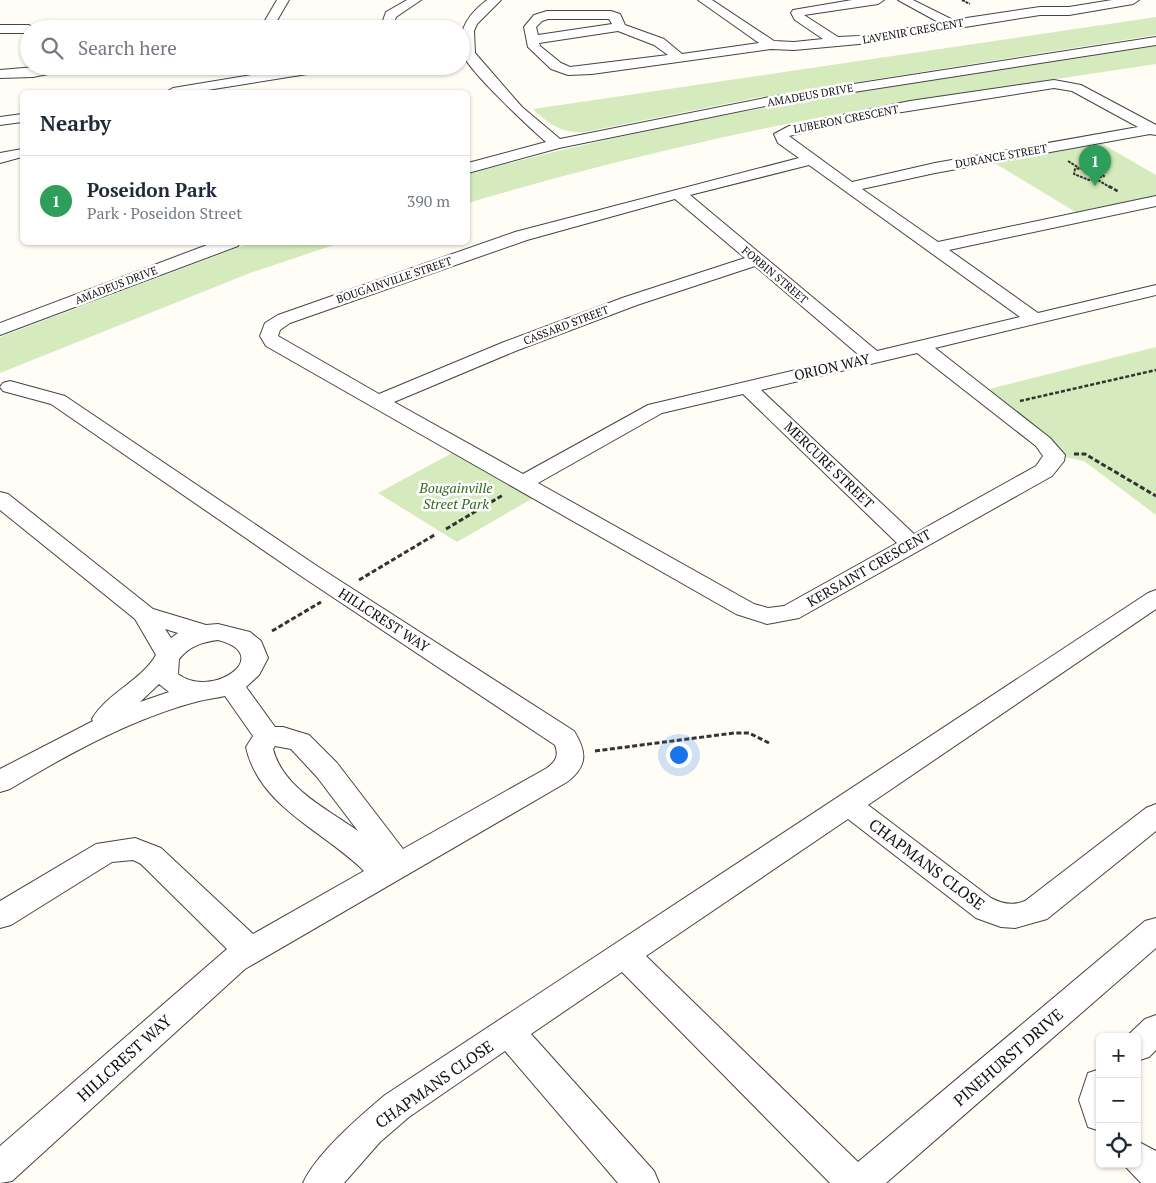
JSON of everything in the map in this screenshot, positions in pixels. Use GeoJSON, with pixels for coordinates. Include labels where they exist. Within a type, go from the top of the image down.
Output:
{"type":"FeatureCollection","features":[{"type":"Feature","properties":{"kind":"street"},"geometry":{"type":"LineString","coordinates":[[272,20],[284,0]]}},
{"type":"Feature","properties":{"kind":"street"},"geometry":{"type":"LineString","coordinates":[[389,20],[390,15],[411,0]]}},
{"type":"Feature","properties":{"kind":"street"},"geometry":{"type":"LineString","coordinates":[[470,23],[495,0]]}},
{"type":"Feature","properties":{"kind":"street"},"geometry":{"type":"LineString","coordinates":[[479,14],[506,0]]}},
{"type":"Feature","properties":{"kind":"street"},"geometry":{"type":"LineString","coordinates":[[704,0],[770,45]]}},
{"type":"Feature","properties":{"kind":"street"},"geometry":{"type":"LineString","coordinates":[[835,41],[798,17],[797,14],[806,10],[878,0]]}},
{"type":"Feature","properties":{"kind":"street"},"geometry":{"type":"LineString","coordinates":[[904,0],[951,24]]}},
{"type":"Feature","properties":{"kind":"street"},"geometry":{"type":"LineString","coordinates":[[1017,0],[1040,12]]}},
{"type":"Feature","properties":{"kind":"street","name":"L'AVENIR CRESCENT"},"geometry":{"type":"LineString","coordinates":[[532,40],[534,47],[556,66],[568,71],[592,70],[770,45],[799,46],[859,40],[937,29],[951,24],[1040,12],[1069,11],[1133,0]]}},
{"type":"Feature","properties":{"kind":"street"},"geometry":{"type":"LineString","coordinates":[[619,27],[616,17],[607,15],[547,15],[532,22],[530,27],[532,40],[619,27],[659,42],[678,57]]}},
{"type":"Feature","properties":{"kind":"street"},"geometry":{"type":"LineString","coordinates":[[0,29],[20,29]]}},
{"type":"Feature","properties":{"kind":"street","name":"AMADEUS DRIVE"},"geometry":{"type":"LineString","coordinates":[[470,167],[557,144],[770,101],[1156,40]]}},
{"type":"Feature","properties":{"kind":"street"},"geometry":{"type":"LineString","coordinates":[[470,55],[517,110],[557,144]]}},
{"type":"Feature","properties":{"kind":"street"},"geometry":{"type":"LineString","coordinates":[[0,74],[20,73]]}},
{"type":"Feature","properties":{"kind":"street"},"geometry":{"type":"LineString","coordinates":[[185,90],[276,75]]}},
{"type":"Feature","properties":{"kind":"street","name":"LUBERON CRESCENT"},"geometry":{"type":"LineString","coordinates":[[1035,319],[783,140],[780,136],[790,129],[1050,84],[1076,88],[1155,130]]}},
{"type":"Feature","properties":{"kind":"street"},"geometry":{"type":"LineString","coordinates":[[0,122],[20,118]]}},
{"type":"Feature","properties":{"kind":"street","name":"DURANCE STREET"},"geometry":{"type":"LineString","coordinates":[[849,187],[935,168],[1155,130]]}},
{"type":"Feature","properties":{"kind":"street"},"geometry":{"type":"LineString","coordinates":[[0,158],[20,154]]}},
{"type":"Feature","properties":{"kind":"street","name":"BOUGAINVILLE STREET"},"geometry":{"type":"LineString","coordinates":[[523,483],[273,342],[269,336],[272,327],[284,319],[521,236],[678,193],[811,160]]}},
{"type":"Feature","properties":{"kind":"street","name":"FORBIN STREET"},"geometry":{"type":"LineString","coordinates":[[678,193],[873,357]]}},
{"type":"Feature","properties":{"kind":"street"},"geometry":{"type":"LineString","coordinates":[[936,248],[1156,201]]}},
{"type":"Feature","properties":{"kind":"street"},"geometry":{"type":"LineString","coordinates":[[1140,204],[1156,214]]}},
{"type":"Feature","properties":{"kind":"street","name":"AMADEUS DRIVE"},"geometry":{"type":"LineString","coordinates":[[0,329],[224,245]]}},
{"type":"Feature","properties":{"kind":"street","name":"CASSARD STREET"},"geometry":{"type":"LineString","coordinates":[[379,401],[511,346],[631,301],[757,260]]}},
{"type":"Feature","properties":{"kind":"street","name":"ORION WAY"},"geometry":{"type":"LineString","coordinates":[[523,483],[648,412],[1156,290]]}},
{"type":"Feature","properties":{"kind":"street"},"geometry":{"type":"LineString","coordinates":[[920,346],[998,406],[1048,447],[1054,455]]}},
{"type":"Feature","properties":{"kind":"street","name":"HILLCREST WAY"},"geometry":{"type":"LineString","coordinates":[[0,1169],[216,974],[234,960],[251,952],[557,775],[568,766],[572,756],[572,749],[565,738],[309,571],[58,400],[10,387]]}},
{"type":"Feature","properties":{"kind":"street","name":"MERCURE STREET"},"geometry":{"type":"LineString","coordinates":[[747,387],[911,544]]}},
{"type":"Feature","properties":{"kind":"street","name":"KERSAINT CRESCENT"},"geometry":{"type":"LineString","coordinates":[[523,483],[751,612],[767,616],[790,614],[911,544],[1044,471],[1053,461],[1054,455]]}},
{"type":"Feature","properties":{"kind":"street"},"geometry":{"type":"LineString","coordinates":[[0,499],[144,614],[203,634],[232,634],[244,638],[252,646],[256,654],[254,665],[248,674],[230,685],[161,703],[91,731],[0,782]]}},
{"type":"Feature","properties":{"kind":"street","name":"CHAPMANS CLOSE"},"geometry":{"type":"LineString","coordinates":[[321,1183],[368,1131],[397,1106],[1156,598]]}},
{"type":"Feature","properties":{"kind":"street"},"geometry":{"type":"LineString","coordinates":[[144,614],[166,659],[164,674],[170,682],[180,688],[199,692]]}},
{"type":"Feature","properties":{"kind":"street"},"geometry":{"type":"LineString","coordinates":[[91,731],[138,690],[176,646],[203,634]]}},
{"type":"Feature","properties":{"kind":"street"},"geometry":{"type":"LineString","coordinates":[[230,685],[268,737]]}},
{"type":"Feature","properties":{"kind":"street"},"geometry":{"type":"LineString","coordinates":[[283,736],[300,742],[326,770],[393,870],[298,805],[260,759],[259,747],[268,737],[283,736]]}},
{"type":"Feature","properties":{"kind":"street","name":"CHAPMANS CLOSE"},"geometry":{"type":"LineString","coordinates":[[848,804],[980,906],[990,912],[1012,917],[1036,910],[1156,815]]}},
{"type":"Feature","properties":{"kind":"street"},"geometry":{"type":"LineString","coordinates":[[0,916],[96,856],[115,849],[135,849],[151,856],[251,952]]}},
{"type":"Feature","properties":{"kind":"street","name":"PINEHURST DRIVE"},"geometry":{"type":"LineString","coordinates":[[860,1183],[1156,930]]}},
{"type":"Feature","properties":{"kind":"street"},"geometry":{"type":"LineString","coordinates":[[624,954],[854,1183]]}},
{"type":"Feature","properties":{"kind":"street"},"geometry":{"type":"LineString","coordinates":[[1141,1043],[1156,1029]]}},
{"type":"Feature","properties":{"kind":"street"},"geometry":{"type":"LineString","coordinates":[[508,1031],[641,1183]]}},
{"type":"Feature","properties":{"kind":"street"},"geometry":{"type":"LineString","coordinates":[[1141,1160],[1156,1173]]}},
{"type":"Feature","properties":{"kind":"path"},"geometry":{"type":"LineString","coordinates":[[1085,168],[1101,171],[1104,176],[1092,180],[1076,176],[1074,171],[1085,168]]}},
{"type":"Feature","properties":{"kind":"path"},"geometry":{"type":"LineString","coordinates":[[998,406],[1156,370]]}},
{"type":"Feature","properties":{"kind":"path"},"geometry":{"type":"LineString","coordinates":[[1054,455],[1085,454],[1156,496]]}},
{"type":"Feature","properties":{"kind":"path"},"geometry":{"type":"LineString","coordinates":[[446,529],[523,483]]}},
{"type":"Feature","properties":{"kind":"path"},"geometry":{"type":"LineString","coordinates":[[572,756],[734,733],[749,733],[771,744]]}},
{"type":"Feature","properties":{"kind":"green space"},"geometry":{"type":"Polygon","coordinates":[[[1156,17],[1156,35],[755,98],[585,132],[563,130],[556,127],[533,109],[1156,17]]]}},
{"type":"Feature","properties":{"kind":"green space"},"geometry":{"type":"Polygon","coordinates":[[[1156,45],[1156,64],[939,97],[777,126],[627,160],[470,202],[470,173],[553,152],[724,116],[983,71],[1156,45]]]}},
{"type":"Feature","properties":{"kind":"green space"},"geometry":{"type":"Polygon","coordinates":[[[1099,142],[1156,175],[1156,197],[1079,214],[991,161],[1099,142]]]}},
{"type":"Feature","properties":{"kind":"green space"},"geometry":{"type":"Polygon","coordinates":[[[245,245],[334,245],[250,273],[0,373],[0,337],[245,245]]]}},
{"type":"Feature","properties":{"kind":"green space"},"geometry":{"type":"Polygon","coordinates":[[[1156,347],[1156,515],[1084,461],[1064,457],[985,390],[1156,347]]]}},
{"type":"Feature","properties":{"kind":"green space","name":"Bougainville Street Park"},"geometry":{"type":"Polygon","coordinates":[[[454,452],[535,497],[457,542],[378,493],[454,452]]]}},
{"type":"Feature","properties":{"kind":"place","name":"Poseidon Park"},"geometry":{"type":"Point","coordinates":[1095,186]}}]}
